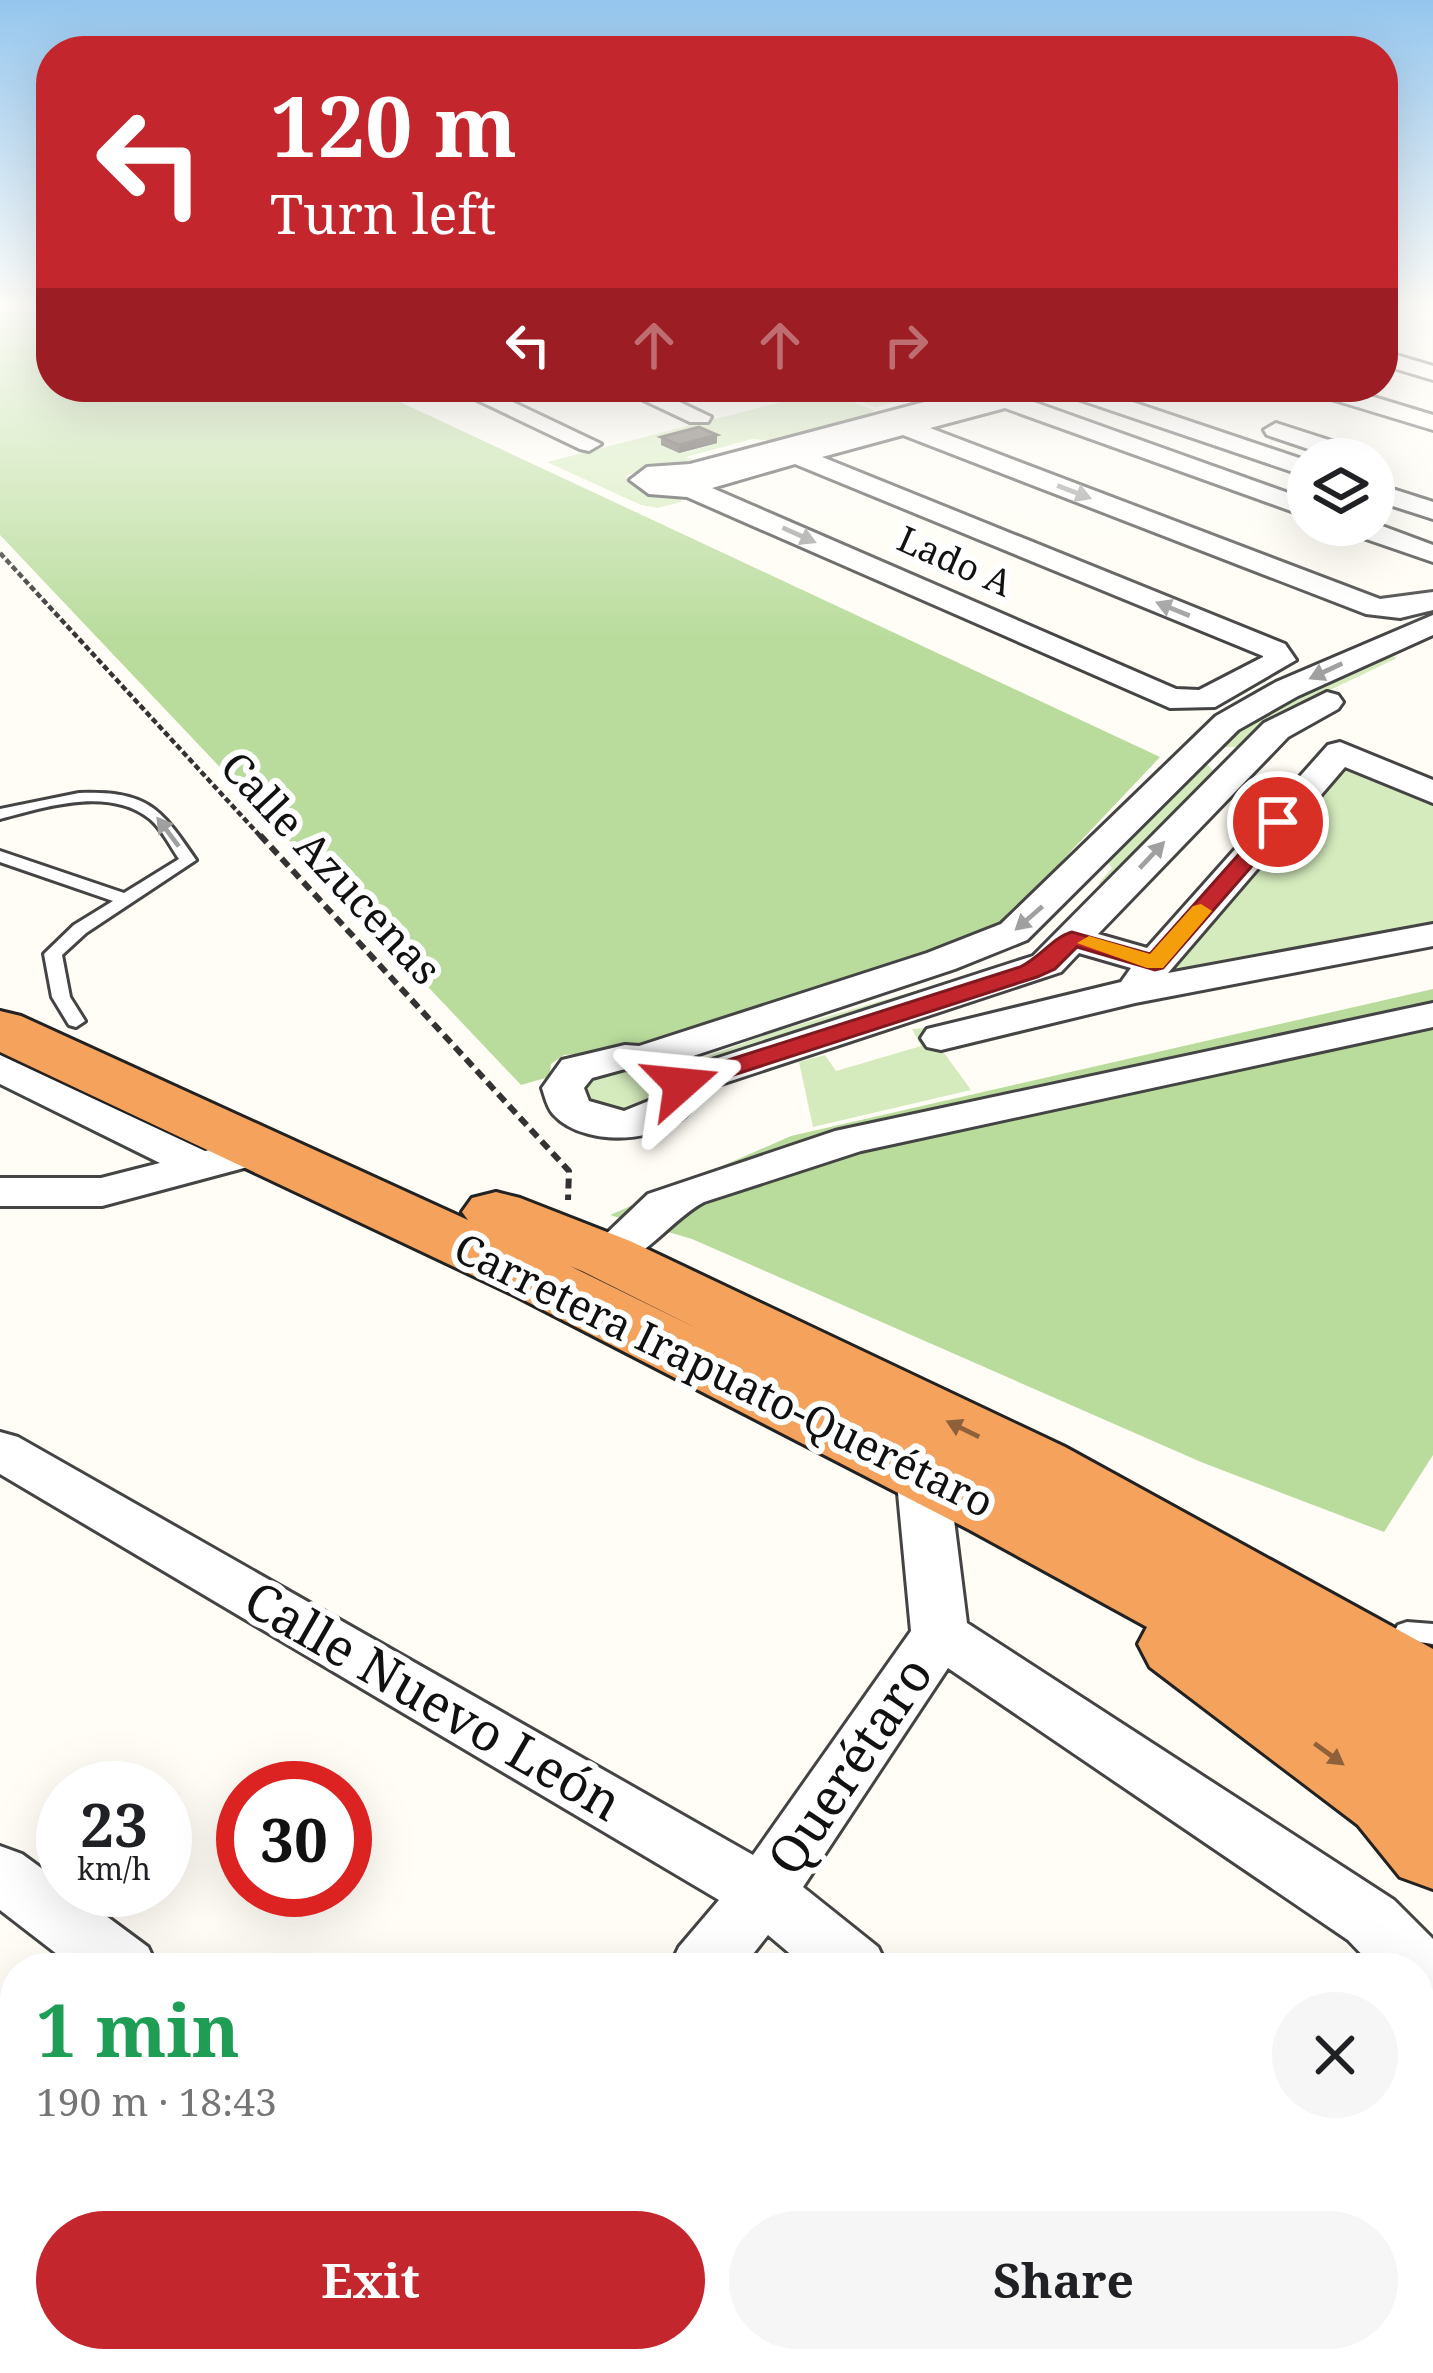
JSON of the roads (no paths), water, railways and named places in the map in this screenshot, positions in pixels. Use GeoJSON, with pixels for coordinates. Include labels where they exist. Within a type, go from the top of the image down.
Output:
{"type":"FeatureCollection","features":[{"type":"Feature","properties":{"kind":"highway"},"geometry":{"type":"LineString","coordinates":[[0,985],[223,1094],[586,1250],[1018,1488],[1427,1649]]}},
{"type":"Feature","properties":{"kind":"highway","name":"Carretera Irapuato-Querétaro"},"geometry":{"type":"LineString","coordinates":[[0,1029],[150,1121],[230,1159],[543,1281],[922,1472],[1018,1488],[1433,1750]]}},
{"type":"Feature","properties":{"kind":"highway"},"geometry":{"type":"LineString","coordinates":[[1018,1488],[1390,1799],[1433,1850]]}},
{"type":"Feature","properties":{"kind":"street"},"geometry":{"type":"LineString","coordinates":[[528,417],[589,444]]}},
{"type":"Feature","properties":{"kind":"street"},"geometry":{"type":"LineString","coordinates":[[692,489],[708,479],[921,417]]}},
{"type":"Feature","properties":{"kind":"street"},"geometry":{"type":"LineString","coordinates":[[1061,417],[1287,501]]}},
{"type":"Feature","properties":{"kind":"street"},"geometry":{"type":"LineString","coordinates":[[1150,417],[1287,462]]}},
{"type":"Feature","properties":{"kind":"street"},"geometry":{"type":"LineString","coordinates":[[1202,417],[1287,445]]}},
{"type":"Feature","properties":{"kind":"street"},"geometry":{"type":"LineString","coordinates":[[1256,423],[1301,438]]}},
{"type":"Feature","properties":{"kind":"street"},"geometry":{"type":"LineString","coordinates":[[896,424],[1376,608],[1400,609],[1433,601]]}},
{"type":"Feature","properties":{"kind":"street","name":"Lado A"},"geometry":{"type":"LineString","coordinates":[[798,456],[1280,656],[1278,664],[1204,700],[1189,702],[692,489],[659,490],[643,480],[656,472],[691,472],[896,424]]}},
{"type":"Feature","properties":{"kind":"street"},"geometry":{"type":"LineString","coordinates":[[1395,470],[1433,482]]}},
{"type":"Feature","properties":{"kind":"street"},"geometry":{"type":"LineString","coordinates":[[1395,481],[1433,494]]}},
{"type":"Feature","properties":{"kind":"street"},"geometry":{"type":"LineString","coordinates":[[1395,498],[1433,511]]}},
{"type":"Feature","properties":{"kind":"street"},"geometry":{"type":"LineString","coordinates":[[1395,540],[1433,554]]}},
{"type":"Feature","properties":{"kind":"street"},"geometry":{"type":"LineString","coordinates":[[643,1058],[674,1073],[681,1084],[676,1104],[651,1120],[633,1124],[581,1116],[564,1098],[563,1088],[577,1069],[608,1058],[643,1058],[941,961],[1024,925],[1241,714],[1424,644]]}},
{"type":"Feature","properties":{"kind":"street"},"geometry":{"type":"LineString","coordinates":[[681,1084],[978,989],[1060,951],[1282,726],[1424,644]]}},
{"type":"Feature","properties":{"kind":"street"},"geometry":{"type":"LineString","coordinates":[[1201,749],[1246,759]]}},
{"type":"Feature","properties":{"kind":"street"},"geometry":{"type":"LineString","coordinates":[[1145,977],[1340,752],[1433,793]]}},
{"type":"Feature","properties":{"kind":"street"},"geometry":{"type":"LineString","coordinates":[[940,1038],[1145,977],[1433,935]]}},
{"type":"Feature","properties":{"kind":"street"},"geometry":{"type":"LineString","coordinates":[[1060,951],[1145,977]]}},
{"type":"Feature","properties":{"kind":"street"},"geometry":{"type":"LineString","coordinates":[[941,961],[978,989]]}},
{"type":"Feature","properties":{"kind":"street"},"geometry":{"type":"LineString","coordinates":[[586,1250],[688,1192],[850,1140],[1433,1015]]}},
{"type":"Feature","properties":{"kind":"street"},"geometry":{"type":"LineString","coordinates":[[0,1068],[150,1121],[126,1186]]}},
{"type":"Feature","properties":{"kind":"street"},"geometry":{"type":"LineString","coordinates":[[0,1192],[102,1192],[230,1159]]}},
{"type":"Feature","properties":{"kind":"street","name":"Calle Nuevo León"},"geometry":{"type":"LineString","coordinates":[[0,1450],[763,1893],[837,1953]]}},
{"type":"Feature","properties":{"kind":"street","name":"Querétaro"},"geometry":{"type":"LineString","coordinates":[[714,1953],[763,1893],[940,1634],[922,1472]]}},
{"type":"Feature","properties":{"kind":"street"},"geometry":{"type":"LineString","coordinates":[[940,1634],[1371,1919],[1403,1953]]}},
{"type":"Feature","properties":{"kind":"street"},"geometry":{"type":"LineString","coordinates":[[0,1873],[105,1953]]}},
{"type":"Feature","properties":{"kind":"lane"},"geometry":{"type":"LineString","coordinates":[[0,814],[56,799],[131,801],[158,817],[188,860],[80,929],[53,954],[61,997],[76,1022]]}},
{"type":"Feature","properties":{"kind":"lane"},"geometry":{"type":"LineString","coordinates":[[0,856],[128,900]]}}]}
